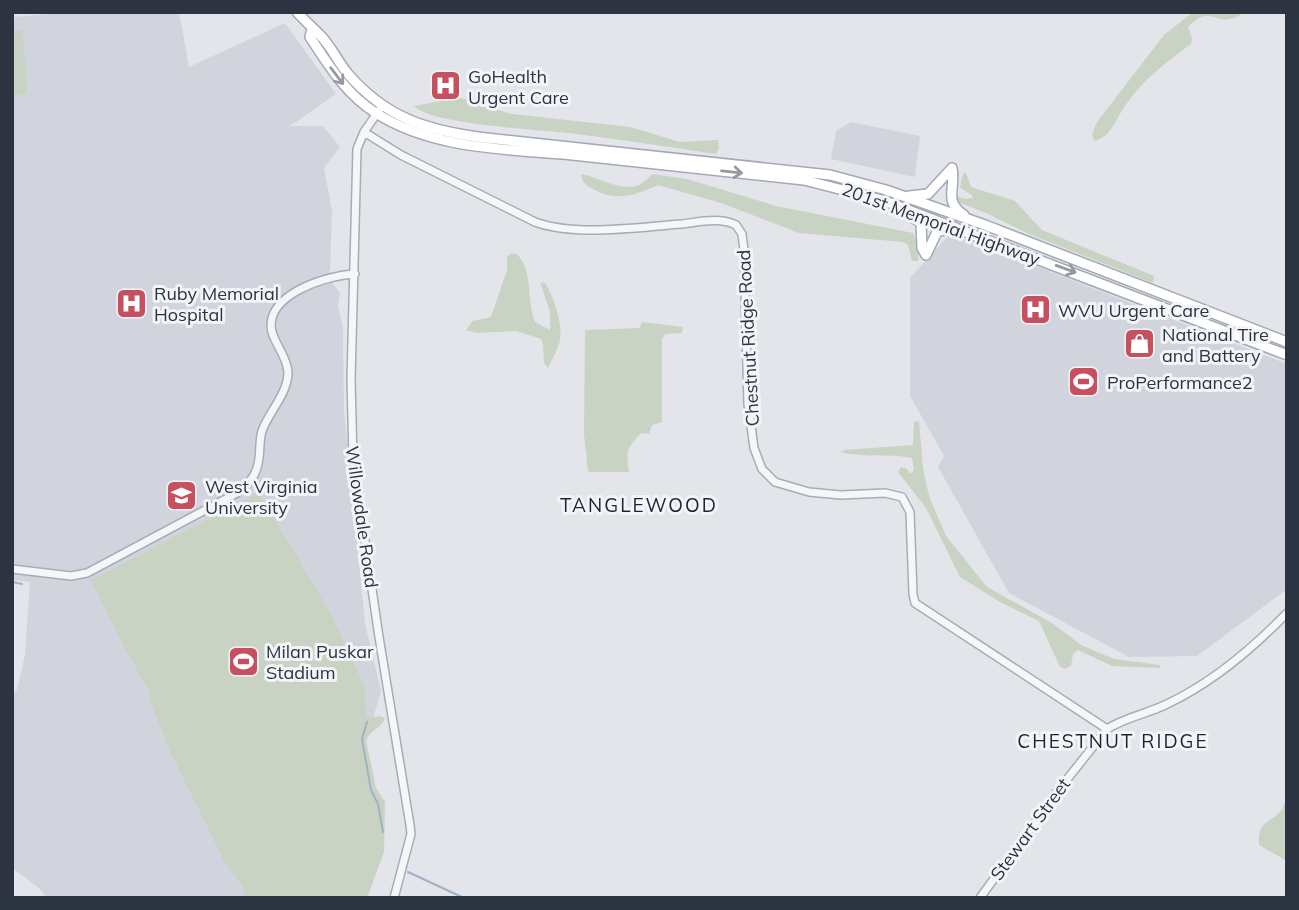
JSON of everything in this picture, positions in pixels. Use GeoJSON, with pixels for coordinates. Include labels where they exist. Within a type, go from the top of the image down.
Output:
{"type":"FeatureCollection","features":[{"type":"Feature","properties":{"kind":"main road"},"geometry":{"type":"LineString","coordinates":[[297,12],[312,29],[310,37],[339,80],[353,95],[379,109]]}},
{"type":"Feature","properties":{"kind":"main road","name":"201st Memorial Highway"},"geometry":{"type":"LineString","coordinates":[[379,109],[416,132],[455,143],[804,180],[865,195],[1287,355]]}},
{"type":"Feature","properties":{"kind":"main road","name":"201st Memorial Highway"},"geometry":{"type":"LineString","coordinates":[[379,109],[453,134],[813,171],[905,196],[1287,342]]}},
{"type":"Feature","properties":{"kind":"main road"},"geometry":{"type":"LineString","coordinates":[[905,196],[928,194],[952,168],[952,203],[957,210],[985,225]]}},
{"type":"Feature","properties":{"kind":"main road"},"geometry":{"type":"LineString","coordinates":[[865,195],[916,218],[921,223],[922,248],[926,255],[937,232],[955,227]]}},
{"type":"Feature","properties":{"kind":"street"},"geometry":{"type":"LineString","coordinates":[[364,132],[379,109]]}},
{"type":"Feature","properties":{"kind":"street","name":"Chestnut Ridge Road"},"geometry":{"type":"LineString","coordinates":[[364,132],[401,155],[536,222],[560,230],[718,221],[736,225],[742,234],[744,250],[748,404],[754,448],[762,469],[775,482],[809,492],[902,497],[910,512],[915,603],[1107,729]]}},
{"type":"Feature","properties":{"kind":"street","name":"Willowdale Road"},"geometry":{"type":"LineString","coordinates":[[364,132],[358,149],[351,440],[411,834],[394,898]]}},
{"type":"Feature","properties":{"kind":"street"},"geometry":{"type":"LineString","coordinates":[[12,569],[71,576],[87,573],[237,493],[256,473],[262,432],[287,380],[286,363],[272,329],[272,314],[277,305],[290,295],[344,275],[355,274]]}},
{"type":"Feature","properties":{"kind":"street"},"geometry":{"type":"LineString","coordinates":[[1107,729],[1166,705],[1199,687],[1261,638],[1287,613]]}},
{"type":"Feature","properties":{"kind":"street","name":"Stewart Street"},"geometry":{"type":"LineString","coordinates":[[980,898],[1057,792],[1107,729]]}},
{"type":"Feature","properties":{"kind":"shaded area","name":"West Virginia University"},"geometry":{"type":"Polygon","coordinates":[[[73,12],[179,12],[189,67],[285,23],[336,94],[290,126],[323,126],[340,147],[324,168],[332,211],[330,272],[333,284],[340,293],[338,306],[343,328],[344,411],[365,624],[381,691],[357,774],[352,898],[47,898],[39,888],[12,868],[12,695],[17,690],[25,655],[30,582],[12,580],[12,17],[73,12]]]}},
{"type":"Feature","properties":{"kind":"shaded area"},"geometry":{"type":"Polygon","coordinates":[[[851,122],[920,136],[915,177],[831,159],[836,131],[851,122]]]}},
{"type":"Feature","properties":{"kind":"shaded area"},"geometry":{"type":"Polygon","coordinates":[[[951,233],[1287,364],[1287,589],[1197,656],[1129,657],[1009,593],[938,467],[944,456],[910,396],[910,278],[951,233]]]}},
{"type":"Feature","properties":{"kind":"green space"},"geometry":{"type":"Polygon","coordinates":[[[1193,12],[1245,12],[1234,18],[1204,16],[1197,19],[1188,27],[1191,44],[1146,81],[1108,133],[1094,141],[1092,134],[1097,122],[1164,35],[1193,12]]]}},
{"type":"Feature","properties":{"kind":"green space"},"geometry":{"type":"Polygon","coordinates":[[[12,30],[23,30],[27,94],[12,95],[12,30]]]}},
{"type":"Feature","properties":{"kind":"green space"},"geometry":{"type":"Polygon","coordinates":[[[458,98],[512,114],[630,127],[680,142],[718,140],[719,148],[716,154],[577,134],[491,126],[442,118],[414,106],[458,98]]]}},
{"type":"Feature","properties":{"kind":"green space"},"geometry":{"type":"Polygon","coordinates":[[[963,173],[966,173],[971,187],[1015,201],[1042,230],[1154,276],[1153,283],[1029,234],[960,203],[955,196],[973,198],[960,188],[963,173]]]}},
{"type":"Feature","properties":{"kind":"green space"},"geometry":{"type":"Polygon","coordinates":[[[581,174],[625,187],[639,185],[653,174],[687,179],[776,206],[913,233],[919,249],[918,261],[912,261],[908,245],[903,242],[799,233],[721,203],[658,185],[634,194],[611,196],[587,186],[581,174]]]}},
{"type":"Feature","properties":{"kind":"green space"},"geometry":{"type":"Polygon","coordinates":[[[517,254],[526,269],[535,322],[550,330],[550,312],[540,282],[546,284],[555,304],[560,340],[548,368],[544,363],[541,339],[516,331],[477,333],[466,330],[473,321],[491,317],[507,270],[507,256],[517,254]]]}},
{"type":"Feature","properties":{"kind":"green space"},"geometry":{"type":"Polygon","coordinates":[[[642,322],[683,327],[682,333],[665,334],[662,339],[662,422],[652,425],[649,434],[641,433],[632,443],[628,451],[629,472],[588,472],[584,434],[585,330],[639,328],[642,322]]]}},
{"type":"Feature","properties":{"kind":"green space"},"geometry":{"type":"Polygon","coordinates":[[[919,421],[923,469],[929,496],[946,536],[987,587],[1052,623],[1081,645],[1114,659],[1160,665],[1160,668],[1112,666],[1078,650],[1073,654],[1071,666],[1065,669],[1060,667],[1039,621],[1000,602],[960,577],[926,508],[898,472],[901,467],[907,469],[910,474],[914,470],[912,458],[840,452],[913,445],[914,422],[919,421]]]}},
{"type":"Feature","properties":{"kind":"green space"},"geometry":{"type":"Polygon","coordinates":[[[259,493],[331,614],[365,688],[366,714],[369,718],[385,718],[366,740],[376,788],[385,802],[384,852],[367,898],[246,898],[242,886],[224,861],[170,751],[150,701],[149,691],[91,580],[259,493]]]}},
{"type":"Feature","properties":{"kind":"green space"},"geometry":{"type":"Polygon","coordinates":[[[1287,796],[1287,861],[1259,845],[1259,835],[1265,823],[1279,813],[1287,796]]]}},
{"type":"Feature","properties":{"kind":"waterway"},"geometry":{"type":"LineString","coordinates":[[12,582],[22,584]]}},
{"type":"Feature","properties":{"kind":"waterway"},"geometry":{"type":"LineString","coordinates":[[367,722],[362,739],[371,790],[378,804],[383,832]]}},
{"type":"Feature","properties":{"kind":"waterway"},"geometry":{"type":"LineString","coordinates":[[408,872],[464,898]]}},
{"type":"Feature","properties":{"kind":"place","name":"GoHealth Urgent Care"},"geometry":{"type":"Point","coordinates":[445,86]}},
{"type":"Feature","properties":{"kind":"place","name":"Ruby Memorial Hospital"},"geometry":{"type":"Point","coordinates":[131,303]}},
{"type":"Feature","properties":{"kind":"place","name":"WVU Urgent Care"},"geometry":{"type":"Point","coordinates":[1035,310]}},
{"type":"Feature","properties":{"kind":"place","name":"National Tire and Battery"},"geometry":{"type":"Point","coordinates":[1139,344]}},
{"type":"Feature","properties":{"kind":"place","name":"ProPerformance2"},"geometry":{"type":"Point","coordinates":[1084,382]}},
{"type":"Feature","properties":{"kind":"place","name":"West Virginia University"},"geometry":{"type":"Point","coordinates":[182,496]}},
{"type":"Feature","properties":{"kind":"place","name":"Milan Puskar Stadium"},"geometry":{"type":"Point","coordinates":[243,661]}},
{"type":"Feature","properties":{"kind":"district","name":"TANGLEWOOD"},"geometry":{"type":"Point","coordinates":[639,505]}},
{"type":"Feature","properties":{"kind":"district","name":"CHESTNUT RIDGE"},"geometry":{"type":"Point","coordinates":[1113,741]}}]}
